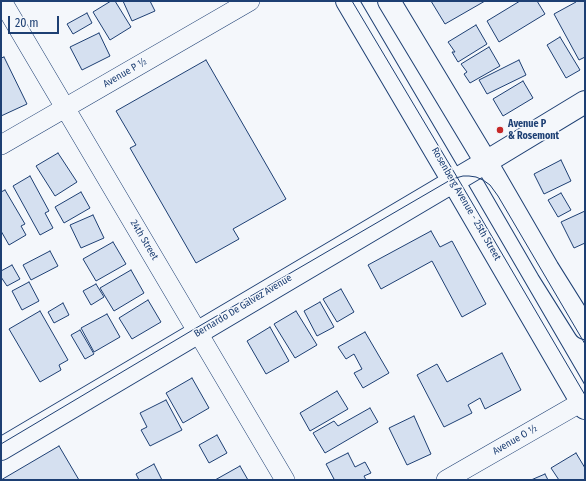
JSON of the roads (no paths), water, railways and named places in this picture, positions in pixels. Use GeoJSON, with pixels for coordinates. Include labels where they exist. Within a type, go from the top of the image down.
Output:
{"type":"FeatureCollection","features":[{"type":"Feature","properties":{"kind":"main road","name":"Rosenberg Avenue - 25th Street"},"geometry":{"type":"LineString","coordinates":[[346,1],[584,403]]}},
{"type":"Feature","properties":{"kind":"main road"},"geometry":{"type":"LineString","coordinates":[[389,1],[486,162],[548,269],[585,328]]}},
{"type":"Feature","properties":{"kind":"main road","name":"Bernardo De Galvez Avenue"},"geometry":{"type":"LineString","coordinates":[[1,449],[585,102]]}},
{"type":"Feature","properties":{"kind":"street","name":"24th Street"},"geometry":{"type":"LineString","coordinates":[[2,1],[285,480]]}},
{"type":"Feature","properties":{"kind":"street","name":"Avenue P ½"},"geometry":{"type":"LineString","coordinates":[[1,146],[250,1]]}},
{"type":"Feature","properties":{"kind":"street","name":"Avenue O ½"},"geometry":{"type":"LineString","coordinates":[[446,480],[584,403]]}},
{"type":"Feature","properties":{"kind":"tram line"},"geometry":{"type":"LineString","coordinates":[[352,1],[585,395]]}},
{"type":"Feature","properties":{"kind":"tram line"},"geometry":{"type":"LineString","coordinates":[[1,444],[196,328],[452,179],[463,176],[476,177],[483,180],[490,185],[498,196],[585,344]]}},
{"type":"Feature","properties":{"kind":"place","name":"Avenue P & Rosemont"},"geometry":{"type":"Point","coordinates":[500,130]}}]}
